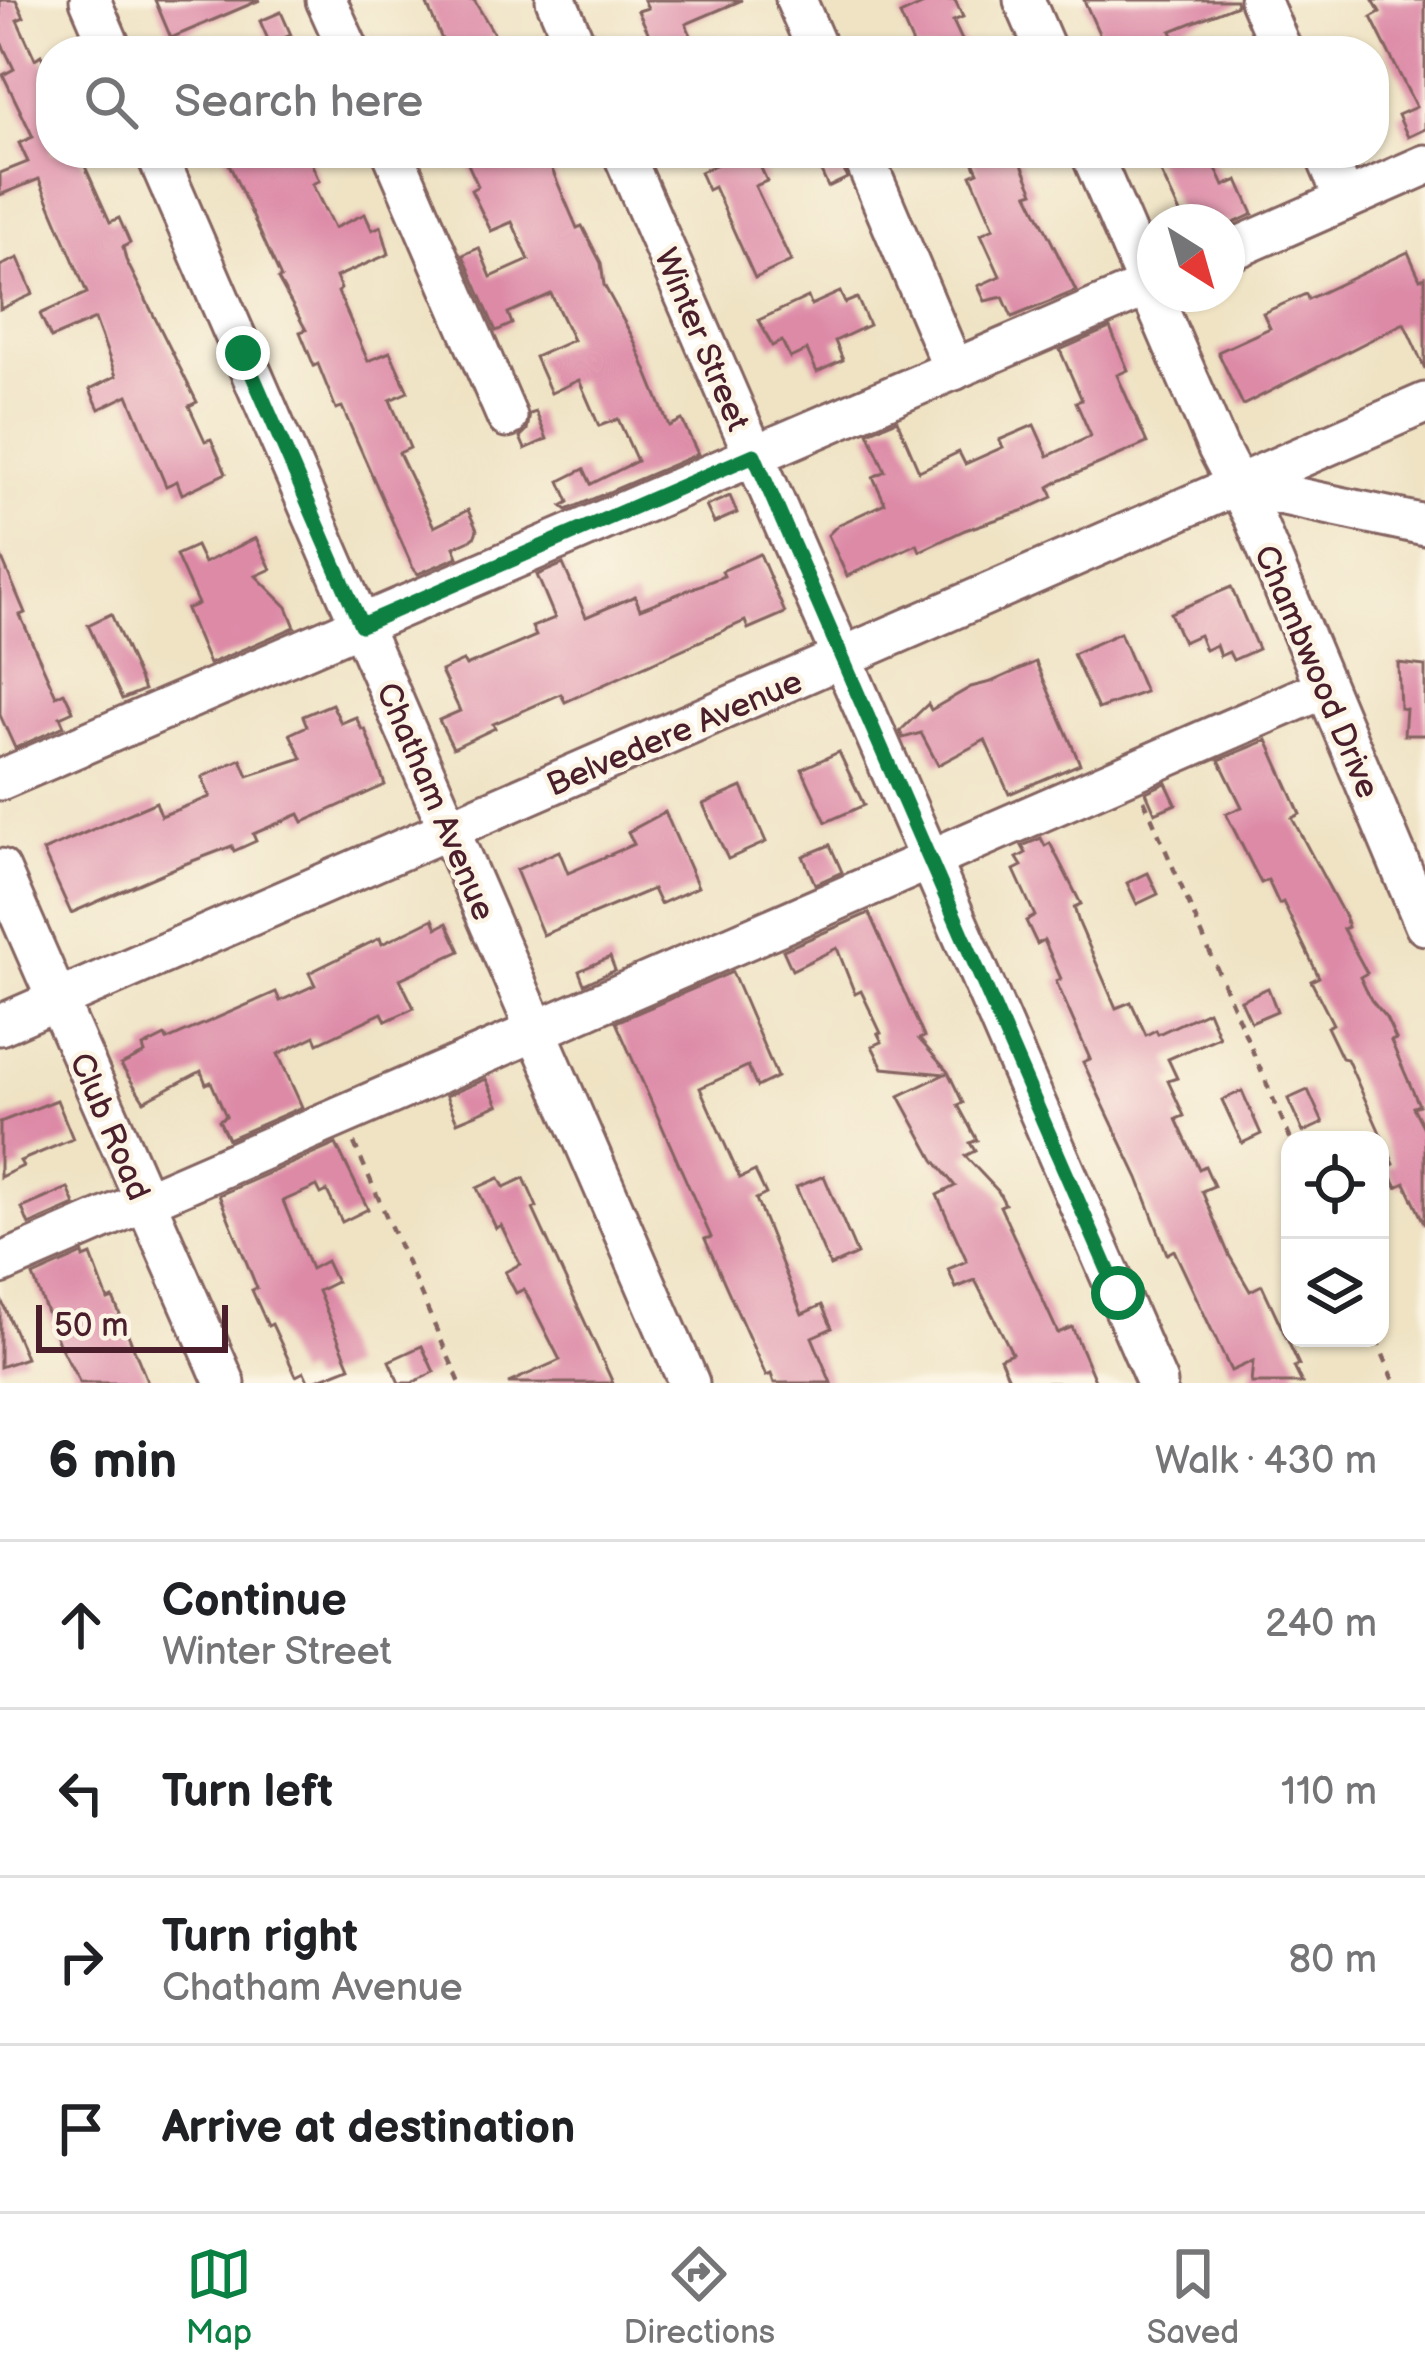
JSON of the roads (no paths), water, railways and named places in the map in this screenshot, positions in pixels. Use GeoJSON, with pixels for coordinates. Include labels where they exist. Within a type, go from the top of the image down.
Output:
{"type":"FeatureCollection","features":[{"type":"Feature","properties":{"kind":"street"},"geometry":{"type":"LineString","coordinates":[[90,0],[106,36]]}},
{"type":"Feature","properties":{"kind":"street"},"geometry":{"type":"LineString","coordinates":[[326,0],[342,36]]}},
{"type":"Feature","properties":{"kind":"street"},"geometry":{"type":"LineString","coordinates":[[556,0],[572,36]]}},
{"type":"Feature","properties":{"kind":"street"},"geometry":{"type":"LineString","coordinates":[[796,0],[812,36]]}},
{"type":"Feature","properties":{"kind":"street"},"geometry":{"type":"LineString","coordinates":[[1024,0],[1040,36]]}},
{"type":"Feature","properties":{"kind":"street"},"geometry":{"type":"LineString","coordinates":[[1260,0],[1276,36]]}},
{"type":"Feature","properties":{"kind":"street"},"geometry":{"type":"LineString","coordinates":[[1245,244],[1425,165]]}},
{"type":"Feature","properties":{"kind":"street","name":"Chatham Avenue"},"geometry":{"type":"LineString","coordinates":[[163,168],[688,1383]]}},
{"type":"Feature","properties":{"kind":"street"},"geometry":{"type":"LineString","coordinates":[[399,168],[507,417]]}},
{"type":"Feature","properties":{"kind":"street","name":"Winter Street"},"geometry":{"type":"LineString","coordinates":[[629,168],[1157,1383]]}},
{"type":"Feature","properties":{"kind":"street"},"geometry":{"type":"LineString","coordinates":[[868,168],[955,370]]}},
{"type":"Feature","properties":{"kind":"street","name":"Chambwood Drive"},"geometry":{"type":"LineString","coordinates":[[1097,168],[1137,253]]}},
{"type":"Feature","properties":{"kind":"street"},"geometry":{"type":"LineString","coordinates":[[1331,168],[1345,200]]}},
{"type":"Feature","properties":{"kind":"street"},"geometry":{"type":"LineString","coordinates":[[0,780],[1137,291]]}},
{"type":"Feature","properties":{"kind":"street","name":"Chambwood Drive"},"geometry":{"type":"LineString","coordinates":[[1164,312],[1425,925]]}},
{"type":"Feature","properties":{"kind":"street","name":"Belvedere Avenue"},"geometry":{"type":"LineString","coordinates":[[0,1025],[1425,403]]}},
{"type":"Feature","properties":{"kind":"street"},"geometry":{"type":"LineString","coordinates":[[1238,485],[1425,525]]}},
{"type":"Feature","properties":{"kind":"street"},"geometry":{"type":"LineString","coordinates":[[0,1264],[1325,688]]}},
{"type":"Feature","properties":{"kind":"street","name":"Club Road"},"geometry":{"type":"LineString","coordinates":[[0,868],[225,1383]]}}]}
